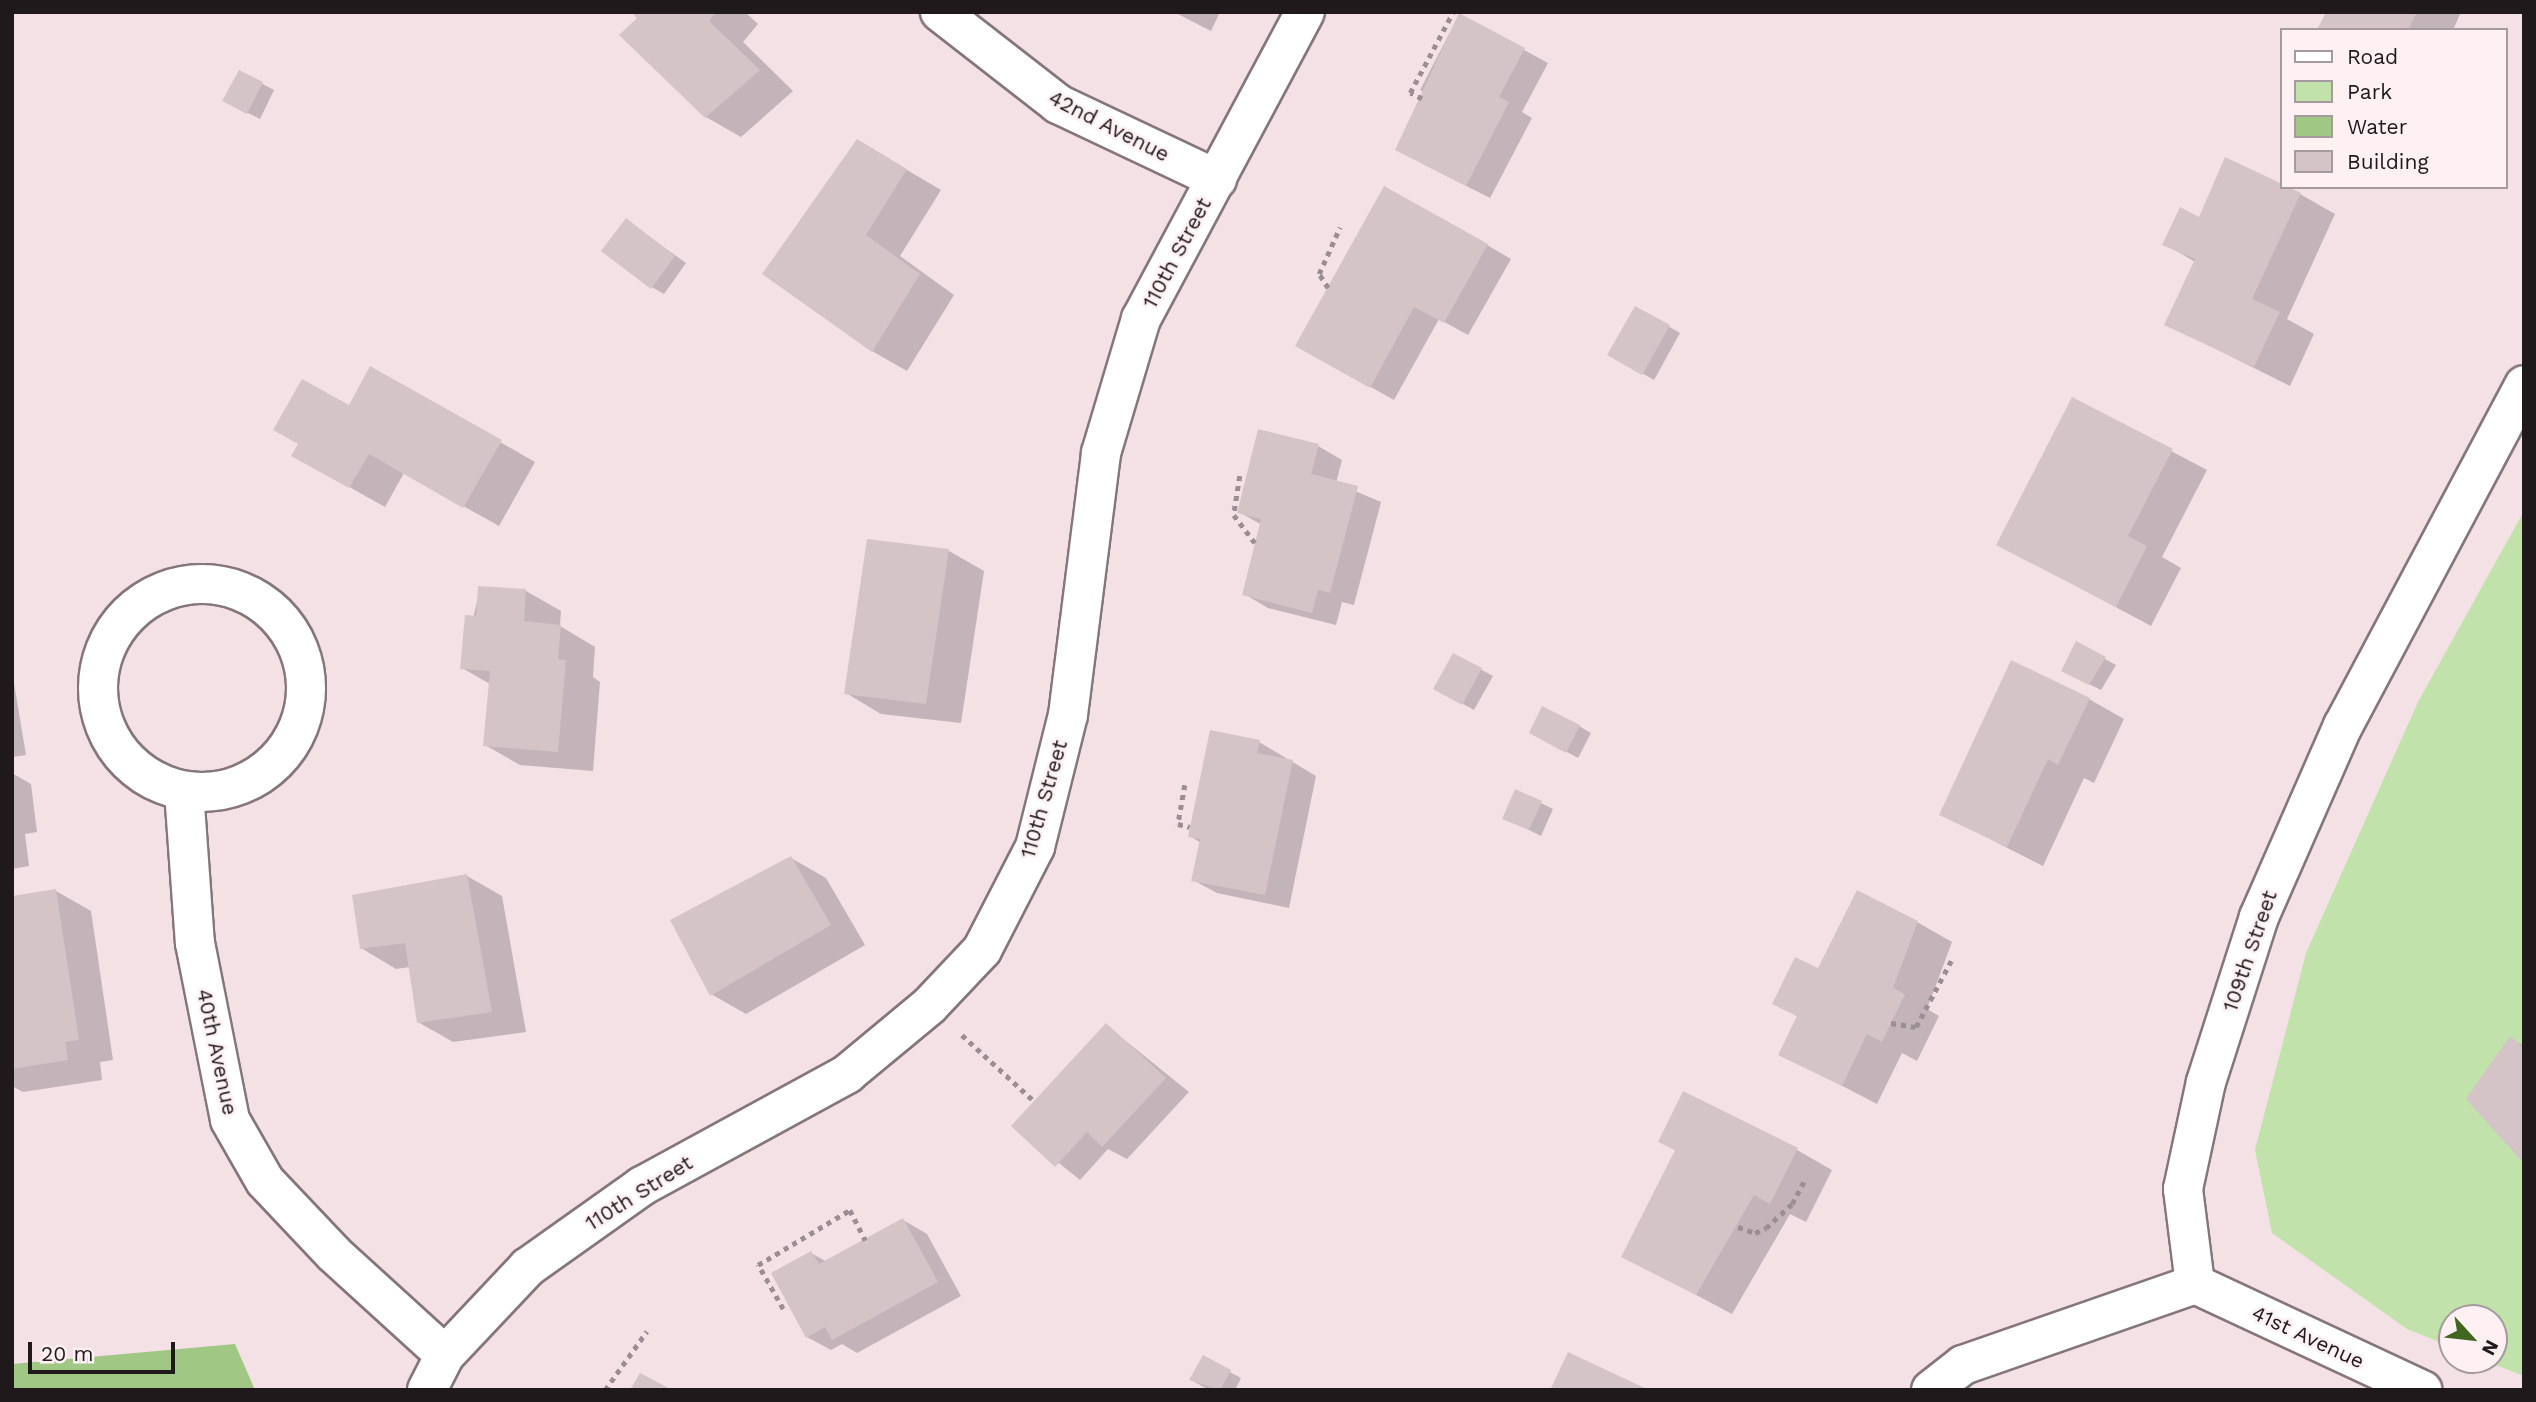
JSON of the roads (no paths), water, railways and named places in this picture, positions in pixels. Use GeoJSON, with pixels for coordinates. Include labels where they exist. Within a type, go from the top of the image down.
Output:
{"type":"FeatureCollection","features":[{"type":"Feature","properties":{"kind":"street","name":"42nd Avenue"},"geometry":{"type":"LineString","coordinates":[[940,12],[1058,104],[1217,179]]}},
{"type":"Feature","properties":{"kind":"street","name":"110th Street"},"geometry":{"type":"LineString","coordinates":[[427,1390],[445,1355],[528,1267],[632,1192],[847,1074],[930,1005],[982,950],[1035,847],[1069,715],[1101,453],[1141,319],[1305,12]]}},
{"type":"Feature","properties":{"kind":"street","name":"109th Street"},"geometry":{"type":"LineString","coordinates":[[2195,1284],[2183,1189],[2206,1082],[2259,917],[2343,726],[2524,386]]}},
{"type":"Feature","properties":{"kind":"street"},"geometry":{"type":"LineString","coordinates":[[199,584],[233,588],[264,603],[288,628],[303,660],[307,695],[298,729],[280,759],[252,780],[219,792],[184,791],[152,780],[125,759],[98,698],[101,664],[114,633],[136,607],[166,591],[199,584]]}},
{"type":"Feature","properties":{"kind":"street","name":"40th Avenue"},"geometry":{"type":"LineString","coordinates":[[184,791],[195,943],[230,1120],[265,1181],[334,1254],[445,1355]]}},
{"type":"Feature","properties":{"kind":"street"},"geometry":{"type":"LineString","coordinates":[[1931,1390],[1963,1365],[2195,1284]]}},
{"type":"Feature","properties":{"kind":"street","name":"41st Avenue"},"geometry":{"type":"LineString","coordinates":[[2195,1284],[2422,1390]]}},
{"type":"Feature","properties":{"kind":"water"},"geometry":{"type":"Polygon","coordinates":[[[235,1344],[255,1390],[12,1390],[12,1364],[235,1344]]]}}]}
